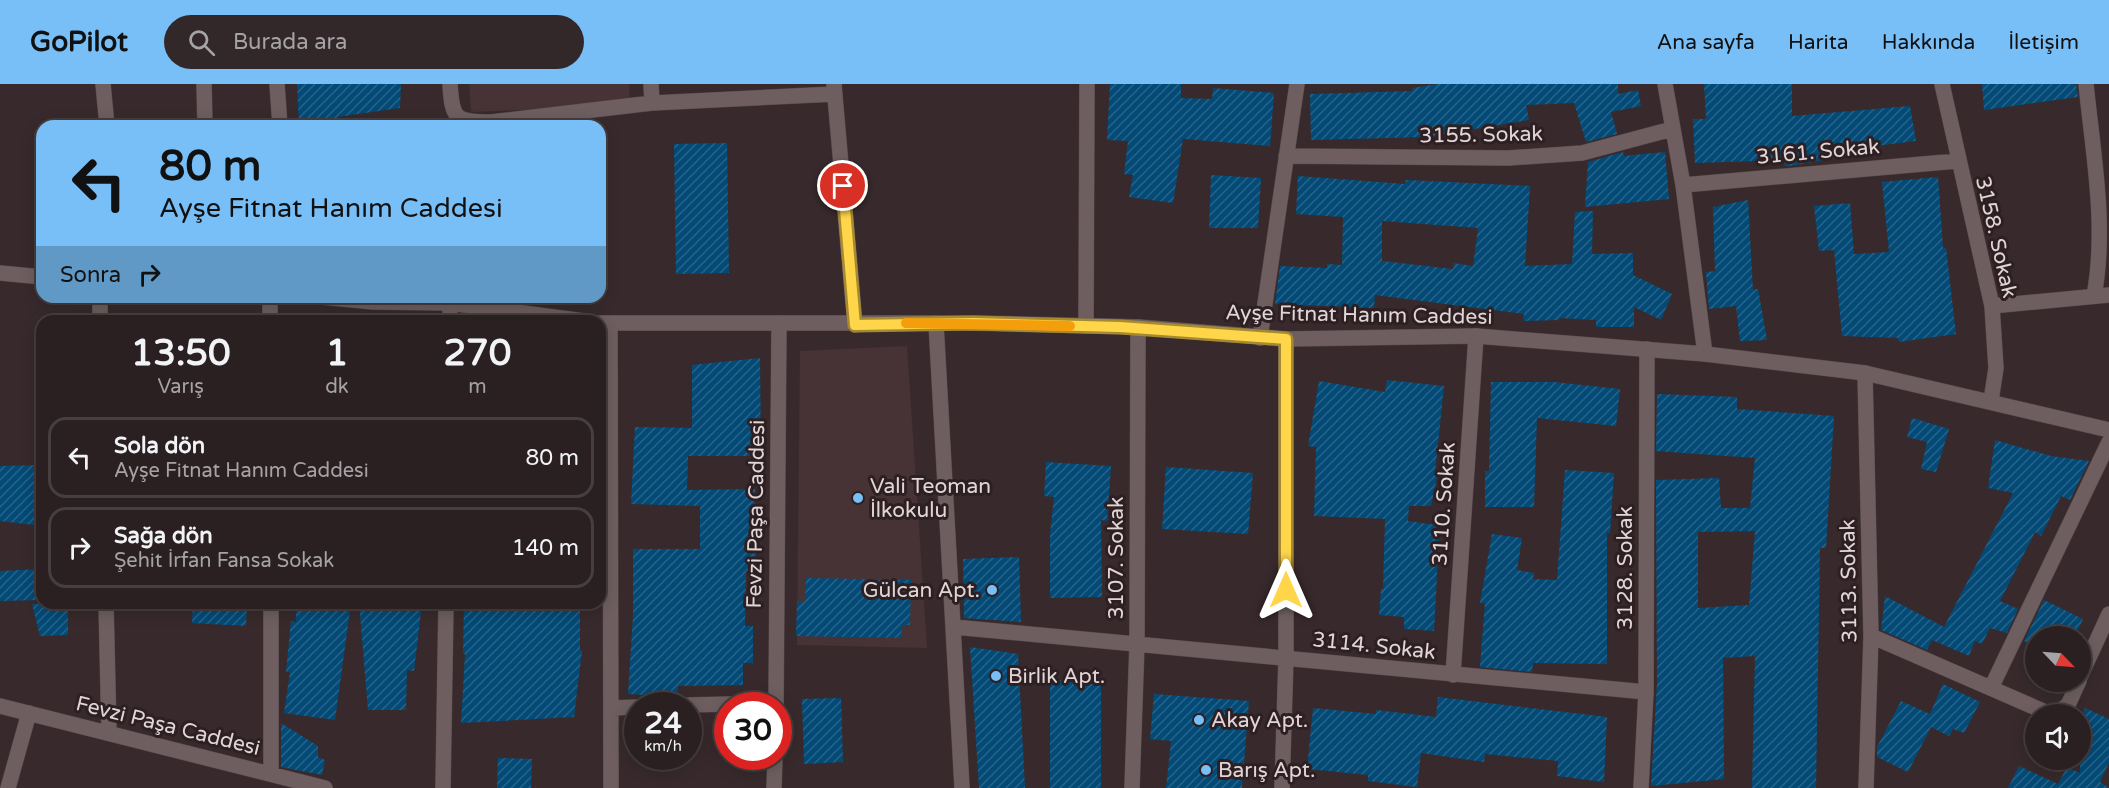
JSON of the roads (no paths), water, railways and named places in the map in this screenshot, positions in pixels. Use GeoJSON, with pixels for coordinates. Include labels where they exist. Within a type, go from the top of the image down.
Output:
{"type":"FeatureCollection","features":[{"type":"Feature","properties":{"kind":"street"},"geometry":{"type":"LineString","coordinates":[[103,84],[106,120]]}},
{"type":"Feature","properties":{"kind":"street"},"geometry":{"type":"LineString","coordinates":[[204,84],[205,120]]}},
{"type":"Feature","properties":{"kind":"street"},"geometry":{"type":"LineString","coordinates":[[277,84],[280,120]]}},
{"type":"Feature","properties":{"kind":"street"},"geometry":{"type":"LineString","coordinates":[[450,84],[451,111],[456,117],[463,120]]}},
{"type":"Feature","properties":{"kind":"street"},"geometry":{"type":"LineString","coordinates":[[651,84],[652,104]]}},
{"type":"Feature","properties":{"kind":"street"},"geometry":{"type":"LineString","coordinates":[[1086,326],[1087,84]]}},
{"type":"Feature","properties":{"kind":"street"},"geometry":{"type":"LineString","coordinates":[[1260,338],[1297,84]]}},
{"type":"Feature","properties":{"kind":"street"},"geometry":{"type":"LineString","coordinates":[[1665,84],[1683,185],[1706,354]]}},
{"type":"Feature","properties":{"kind":"street","name":"3158. Sokak"},"geometry":{"type":"LineString","coordinates":[[1942,84],[1957,161],[1992,306],[1996,368],[1991,401]]}},
{"type":"Feature","properties":{"kind":"street"},"geometry":{"type":"LineString","coordinates":[[1992,306],[2101,295],[2100,220],[2086,84]]}},
{"type":"Feature","properties":{"kind":"street"},"geometry":{"type":"LineString","coordinates":[[508,120],[652,104],[835,89],[855,325]]}},
{"type":"Feature","properties":{"kind":"street","name":"3155. Sokak"},"geometry":{"type":"LineString","coordinates":[[1286,156],[1508,158],[1582,153],[1672,129]]}},
{"type":"Feature","properties":{"kind":"street","name":"3161. Sokak"},"geometry":{"type":"LineString","coordinates":[[1683,185],[1957,161]]}},
{"type":"Feature","properties":{"kind":"street"},"geometry":{"type":"LineString","coordinates":[[0,273],[36,276]]}},
{"type":"Feature","properties":{"kind":"street"},"geometry":{"type":"LineString","coordinates":[[450,315],[450,303],[539,315]]}},
{"type":"Feature","properties":{"kind":"street","name":"Fevzi Paşa Caddesi"},"geometry":{"type":"LineString","coordinates":[[776,692],[779,323]]}},
{"type":"Feature","properties":{"kind":"street"},"geometry":{"type":"LineString","coordinates":[[936,323],[962,788]]}},
{"type":"Feature","properties":{"kind":"street","name":"Ayşe Fitnat Hanım Caddesi"},"geometry":{"type":"LineString","coordinates":[[606,324],[936,323],[1138,327],[1286,339],[1476,336],[1706,354],[1865,373],[2109,430]]}},
{"type":"Feature","properties":{"kind":"street","name":"3107. Sokak"},"geometry":{"type":"LineString","coordinates":[[1132,788],[1137,644],[1138,327]]}},
{"type":"Feature","properties":{"kind":"street","name":"3110. Sokak"},"geometry":{"type":"LineString","coordinates":[[1453,675],[1476,336]]}},
{"type":"Feature","properties":{"kind":"street"},"geometry":{"type":"LineString","coordinates":[[1282,788],[1286,658],[1286,339]]}},
{"type":"Feature","properties":{"kind":"street","name":"3128. Sokak"},"geometry":{"type":"LineString","coordinates":[[1641,788],[1646,692],[1647,349]]}},
{"type":"Feature","properties":{"kind":"street","name":"3113. Sokak"},"geometry":{"type":"LineString","coordinates":[[1865,373],[1871,636],[1866,788]]}},
{"type":"Feature","properties":{"kind":"street"},"geometry":{"type":"LineString","coordinates":[[606,379],[612,708],[611,788]]}},
{"type":"Feature","properties":{"kind":"street"},"geometry":{"type":"LineString","coordinates":[[1991,688],[2109,442]]}},
{"type":"Feature","properties":{"kind":"street"},"geometry":{"type":"LineString","coordinates":[[106,609],[109,733]]}},
{"type":"Feature","properties":{"kind":"street"},"geometry":{"type":"LineString","coordinates":[[271,609],[271,773]]}},
{"type":"Feature","properties":{"kind":"street"},"geometry":{"type":"LineString","coordinates":[[443,788],[446,609]]}},
{"type":"Feature","properties":{"kind":"street"},"geometry":{"type":"LineString","coordinates":[[2091,654],[2109,614]]}},
{"type":"Feature","properties":{"kind":"street","name":"3114. Sokak"},"geometry":{"type":"LineString","coordinates":[[954,627],[1646,692]]}},
{"type":"Feature","properties":{"kind":"street"},"geometry":{"type":"LineString","coordinates":[[1871,636],[2027,704]]}},
{"type":"Feature","properties":{"kind":"street","name":"Fevzi Paşa Caddesi"},"geometry":{"type":"LineString","coordinates":[[0,706],[325,788]]}},
{"type":"Feature","properties":{"kind":"street"},"geometry":{"type":"LineString","coordinates":[[612,708],[624,708]]}},
{"type":"Feature","properties":{"kind":"street"},"geometry":{"type":"LineString","coordinates":[[8,788],[29,713]]}},
{"type":"Feature","properties":{"kind":"street"},"geometry":{"type":"LineString","coordinates":[[774,788],[775,770]]}},
{"type":"Feature","properties":{"kind":"place","name":"Vali Teoman İlkokulu"},"geometry":{"type":"Point","coordinates":[858,498]}},
{"type":"Feature","properties":{"kind":"place","name":"Gülcan Apt."},"geometry":{"type":"Point","coordinates":[992,590]}},
{"type":"Feature","properties":{"kind":"place","name":"Birlik Apt."},"geometry":{"type":"Point","coordinates":[996,676]}},
{"type":"Feature","properties":{"kind":"place","name":"Akay Apt."},"geometry":{"type":"Point","coordinates":[1199,720]}},
{"type":"Feature","properties":{"kind":"place","name":"Barış Apt."},"geometry":{"type":"Point","coordinates":[1206,770]}}]}
